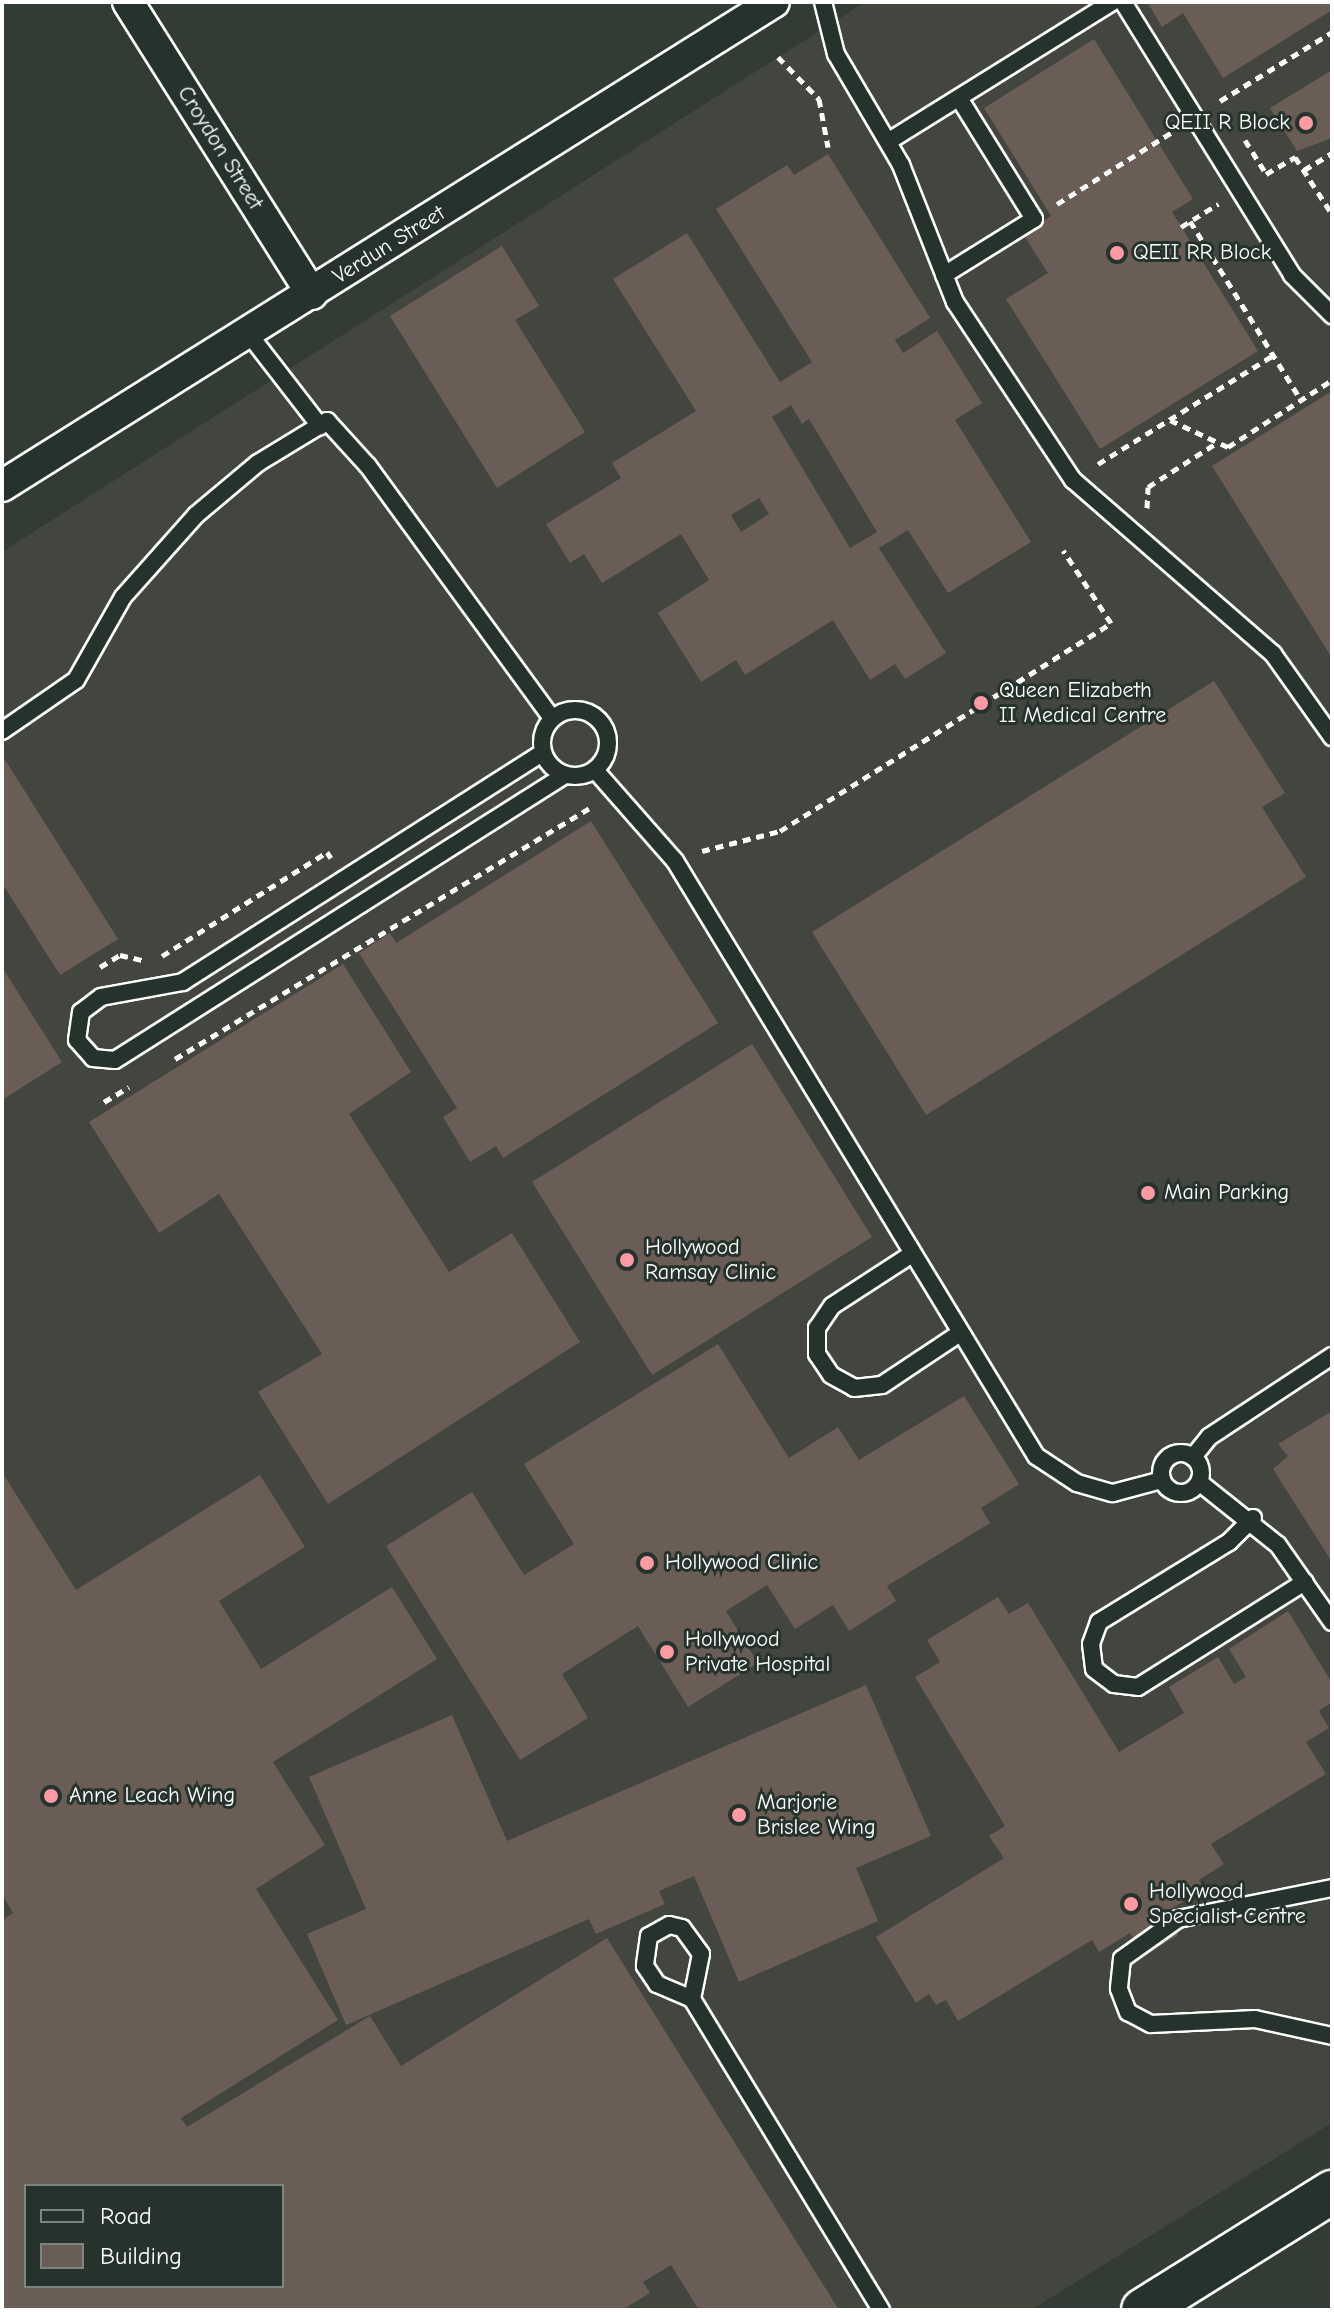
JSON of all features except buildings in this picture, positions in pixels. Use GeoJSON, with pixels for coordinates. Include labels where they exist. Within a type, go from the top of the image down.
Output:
{"type":"FeatureCollection","features":[{"type":"Feature","properties":{"kind":"main road"},"geometry":{"type":"LineString","coordinates":[[1143,2310],[1332,2192]]}},
{"type":"Feature","properties":{"kind":"street","name":"Croydon Street"},"geometry":{"type":"LineString","coordinates":[[128,2],[312,294]]}},
{"type":"Feature","properties":{"kind":"street","name":"Verdun Street"},"geometry":{"type":"LineString","coordinates":[[2,486],[774,2]]}},
{"type":"Feature","properties":{"kind":"lane"},"geometry":{"type":"LineString","coordinates":[[823,2],[836,54],[889,141],[944,275],[969,326],[1073,480],[1273,654],[1332,737]]}},
{"type":"Feature","properties":{"kind":"lane"},"geometry":{"type":"LineString","coordinates":[[889,141],[1112,2]]}},
{"type":"Feature","properties":{"kind":"lane"},"geometry":{"type":"LineString","coordinates":[[1123,2],[1292,275],[1332,315]]}},
{"type":"Feature","properties":{"kind":"lane"},"geometry":{"type":"LineString","coordinates":[[944,275],[1034,219],[959,98]]}},
{"type":"Feature","properties":{"kind":"lane"},"geometry":{"type":"LineString","coordinates":[[248,333],[320,426]]}},
{"type":"Feature","properties":{"kind":"lane"},"geometry":{"type":"LineString","coordinates":[[2,731],[76,680],[123,597],[196,515],[258,463],[327,421],[368,466],[552,718]]}},
{"type":"Feature","properties":{"kind":"lane"},"geometry":{"type":"LineString","coordinates":[[572,710],[601,722],[607,752],[595,770],[565,775],[115,1060],[93,1058],[77,1040],[81,1012],[101,997],[183,982],[542,753],[552,718],[572,710]]}},
{"type":"Feature","properties":{"kind":"lane"},"geometry":{"type":"LineString","coordinates":[[542,753],[565,775]]}},
{"type":"Feature","properties":{"kind":"lane"},"geometry":{"type":"LineString","coordinates":[[595,770],[679,867],[1036,1456],[1077,1483],[1113,1493],[1162,1480],[1181,1493],[1199,1482]]}},
{"type":"Feature","properties":{"kind":"lane"},"geometry":{"type":"LineString","coordinates":[[912,1254],[832,1306],[817,1328],[817,1354],[831,1375],[854,1388],[882,1385],[960,1333]]}},
{"type":"Feature","properties":{"kind":"lane"},"geometry":{"type":"LineString","coordinates":[[1162,1480],[1167,1458],[1193,1457],[1209,1437],[1332,1356]]}},
{"type":"Feature","properties":{"kind":"lane"},"geometry":{"type":"LineString","coordinates":[[1193,1457],[1199,1482],[1253,1518],[1305,1582],[1332,1622]]}},
{"type":"Feature","properties":{"kind":"lane"},"geometry":{"type":"LineString","coordinates":[[1253,1518],[1229,1542],[1099,1622],[1091,1644],[1094,1669],[1114,1684],[1138,1687],[1305,1582]]}},
{"type":"Feature","properties":{"kind":"lane"},"geometry":{"type":"LineString","coordinates":[[1332,1888],[1178,1919],[1122,1959],[1119,1989],[1128,2012],[1151,2024],[1255,2019],[1332,2036]]}},
{"type":"Feature","properties":{"kind":"lane"},"geometry":{"type":"LineString","coordinates":[[692,1999],[701,1954],[682,1928],[669,1925],[649,1936],[645,1966],[657,1984],[692,1999],[881,2310]]}},
{"type":"Feature","properties":{"kind":"path"},"geometry":{"type":"LineString","coordinates":[[1220,101],[1332,32]]}},
{"type":"Feature","properties":{"kind":"path"},"geometry":{"type":"LineString","coordinates":[[778,57],[819,99],[828,147]]}},
{"type":"Feature","properties":{"kind":"path"},"geometry":{"type":"LineString","coordinates":[[1212,88],[1228,114]]}},
{"type":"Feature","properties":{"kind":"path"},"geometry":{"type":"LineString","coordinates":[[1237,127],[1266,174],[1295,157],[1332,214]]}},
{"type":"Feature","properties":{"kind":"path"},"geometry":{"type":"LineString","coordinates":[[1034,219],[1175,131]]}},
{"type":"Feature","properties":{"kind":"path"},"geometry":{"type":"LineString","coordinates":[[1304,170],[1332,153]]}},
{"type":"Feature","properties":{"kind":"path"},"geometry":{"type":"LineString","coordinates":[[1190,221],[1301,400]]}},
{"type":"Feature","properties":{"kind":"path"},"geometry":{"type":"LineString","coordinates":[[1073,480],[1272,356]]}},
{"type":"Feature","properties":{"kind":"path"},"geometry":{"type":"LineString","coordinates":[[1169,420],[1228,447],[1332,380]]}},
{"type":"Feature","properties":{"kind":"path"},"geometry":{"type":"LineString","coordinates":[[1148,515],[1148,487],[1218,442]]}},
{"type":"Feature","properties":{"kind":"path"},"geometry":{"type":"LineString","coordinates":[[679,867],[705,849],[780,831],[1111,623],[1063,550]]}},
{"type":"Feature","properties":{"kind":"path"},"geometry":{"type":"LineString","coordinates":[[171,1061],[576,811],[598,811]]}},
{"type":"Feature","properties":{"kind":"path"},"geometry":{"type":"LineString","coordinates":[[104,1102],[144,1078]]}},
{"type":"Feature","properties":{"kind":"shaded area","name":"Hollywood Private Hospital"},"geometry":{"type":"Polygon","coordinates":[[[865,2],[1332,2],[1332,2123],[1031,2310],[2,2310],[2,552],[865,2]]]}},
{"type":"Feature","properties":{"kind":"place","name":"QEII R Block"},"geometry":{"type":"Point","coordinates":[1306,123]}},
{"type":"Feature","properties":{"kind":"place","name":"QEII RR Block"},"geometry":{"type":"Point","coordinates":[1117,253]}},
{"type":"Feature","properties":{"kind":"place","name":"Queen Elizabeth II Medical Centre"},"geometry":{"type":"Point","coordinates":[981,703]}},
{"type":"Feature","properties":{"kind":"place","name":"Main Parking"},"geometry":{"type":"Point","coordinates":[1148,1193]}},
{"type":"Feature","properties":{"kind":"place","name":"Hollywood Ramsay Clinic"},"geometry":{"type":"Point","coordinates":[627,1260]}},
{"type":"Feature","properties":{"kind":"place","name":"Hollywood Clinic"},"geometry":{"type":"Point","coordinates":[647,1563]}},
{"type":"Feature","properties":{"kind":"place","name":"Hollywood Private Hospital"},"geometry":{"type":"Point","coordinates":[667,1652]}},
{"type":"Feature","properties":{"kind":"place","name":"Anne Leach Wing"},"geometry":{"type":"Point","coordinates":[51,1796]}},
{"type":"Feature","properties":{"kind":"place","name":"Marjorie Brislee Wing"},"geometry":{"type":"Point","coordinates":[739,1815]}},
{"type":"Feature","properties":{"kind":"place","name":"Hollywood Specialist Centre"},"geometry":{"type":"Point","coordinates":[1131,1904]}}]}
